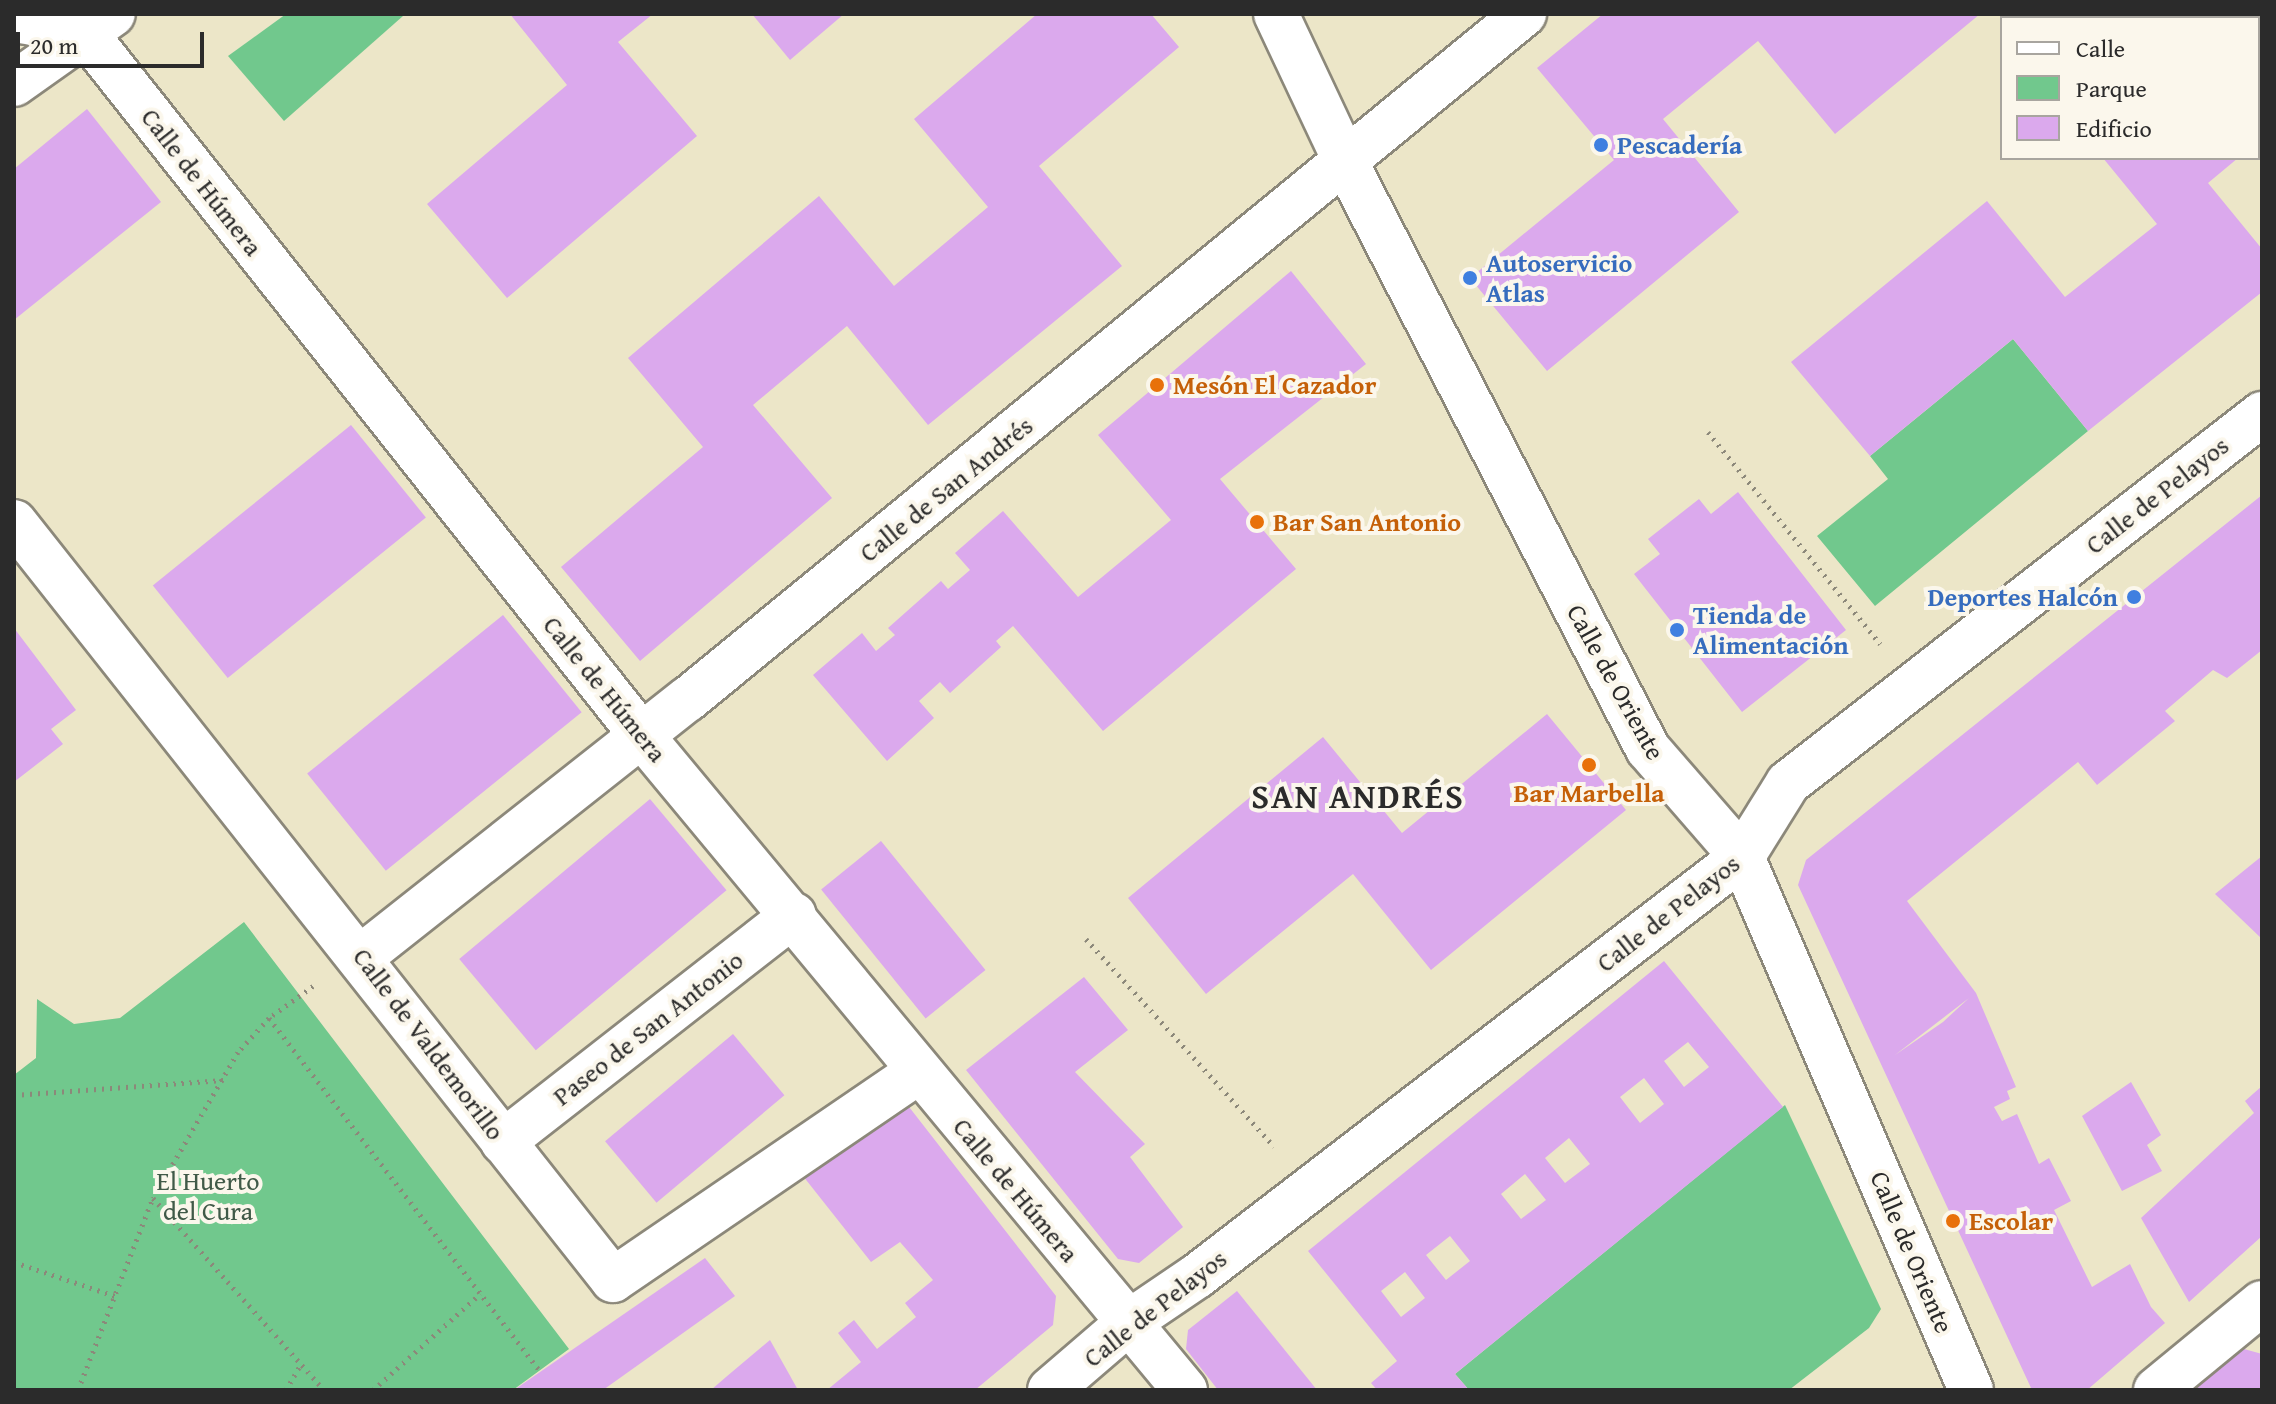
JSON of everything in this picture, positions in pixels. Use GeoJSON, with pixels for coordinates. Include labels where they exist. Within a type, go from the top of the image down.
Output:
{"type":"FeatureCollection","features":[{"type":"Feature","properties":{"kind":"street"},"geometry":{"type":"LineString","coordinates":[[17,14],[22,21],[100,24]]}},
{"type":"Feature","properties":{"kind":"street","name":"Calle de Oriente"},"geometry":{"type":"LineString","coordinates":[[1276,14],[1346,163],[1648,749],[1742,857],[1971,1390]]}},
{"type":"Feature","properties":{"kind":"street","name":"Calle de San Andrés"},"geometry":{"type":"LineString","coordinates":[[362,956],[642,736],[1346,163],[1524,14]]}},
{"type":"Feature","properties":{"kind":"street"},"geometry":{"type":"LineString","coordinates":[[14,84],[100,24]]}},
{"type":"Feature","properties":{"kind":"street","name":"Calle de Húmera"},"geometry":{"type":"LineString","coordinates":[[100,24],[642,736],[794,915],[917,1073],[1185,1390]]}},
{"type":"Feature","properties":{"kind":"street","name":"Calle de Pelayos"},"geometry":{"type":"LineString","coordinates":[[1050,1390],[1129,1322],[1313,1188],[1742,857],[1788,783],[2262,414]]}},
{"type":"Feature","properties":{"kind":"street","name":"Calle de Valdemorillo"},"geometry":{"type":"LineString","coordinates":[[14,522],[362,956],[503,1142],[613,1280],[917,1073]]}},
{"type":"Feature","properties":{"kind":"street","name":"Paseo de San Antonio"},"geometry":{"type":"LineString","coordinates":[[503,1142],[794,915]]}},
{"type":"Feature","properties":{"kind":"street"},"geometry":{"type":"LineString","coordinates":[[2156,1390],[2262,1303]]}},
{"type":"Feature","properties":{"kind":"path"},"geometry":{"type":"LineString","coordinates":[[1708,432],[1913,686]]}},
{"type":"Feature","properties":{"kind":"path"},"geometry":{"type":"LineString","coordinates":[[1086,939],[1313,1188]]}},
{"type":"Feature","properties":{"kind":"path"},"geometry":{"type":"LineString","coordinates":[[78,1390],[153,1198],[238,1052],[269,1018],[362,956]]}},
{"type":"Feature","properties":{"kind":"path"},"geometry":{"type":"LineString","coordinates":[[269,1018],[540,1371]]}},
{"type":"Feature","properties":{"kind":"path"},"geometry":{"type":"LineString","coordinates":[[14,1095],[224,1080]]}},
{"type":"Feature","properties":{"kind":"path"},"geometry":{"type":"LineString","coordinates":[[153,1198],[324,1390]]}},
{"type":"Feature","properties":{"kind":"path"},"geometry":{"type":"LineString","coordinates":[[14,1262],[115,1296]]}},
{"type":"Feature","properties":{"kind":"path"},"geometry":{"type":"LineString","coordinates":[[373,1390],[480,1294]]}},
{"type":"Feature","properties":{"kind":"path"},"geometry":{"type":"LineString","coordinates":[[286,1390],[301,1364]]}},
{"type":"Feature","properties":{"kind":"green space"},"geometry":{"type":"Polygon","coordinates":[[[286,14],[403,16],[284,121],[228,56],[286,14]]]}},
{"type":"Feature","properties":{"kind":"green space"},"geometry":{"type":"Polygon","coordinates":[[[2013,339],[2088,431],[1875,606],[1817,536],[1888,479],[1870,456],[2013,339]]]}},
{"type":"Feature","properties":{"kind":"green space","name":"El Huerto del Cura"},"geometry":{"type":"Polygon","coordinates":[[[244,922],[569,1349],[513,1390],[14,1390],[14,1075],[36,1058],[37,999],[74,1024],[120,1018],[244,922]]]}},
{"type":"Feature","properties":{"kind":"green space"},"geometry":{"type":"Polygon","coordinates":[[[1785,1105],[1881,1309],[1869,1328],[1789,1390],[1469,1390],[1455,1374],[1785,1105]]]}},
{"type":"Feature","properties":{"kind":"building"},"geometry":{"type":"Polygon","coordinates":[[[510,14],[653,14],[618,42],[697,136],[507,298],[427,204],[567,85],[510,14]]]}},
{"type":"Feature","properties":{"kind":"building"},"geometry":{"type":"Polygon","coordinates":[[[752,14],[844,14],[790,60],[752,14]]]}},
{"type":"Feature","properties":{"kind":"building"},"geometry":{"type":"Polygon","coordinates":[[[1037,14],[1151,14],[1179,47],[1039,166],[1122,266],[928,425],[847,326],[753,405],[832,498],[640,661],[561,567],[703,447],[628,358],[819,196],[894,286],[988,207],[914,119],[1037,14]]]}},
{"type":"Feature","properties":{"kind":"building"},"geometry":{"type":"Polygon","coordinates":[[[1603,14],[1980,14],[1835,134],[1758,41],[1663,119],[1739,212],[1547,371],[1470,278],[1614,160],[1537,68],[1603,14]]]}},
{"type":"Feature","properties":{"kind":"building"},"geometry":{"type":"Polygon","coordinates":[[[2262,14],[2260,78],[2260,16],[2218,16],[2262,14]]]}},
{"type":"Feature","properties":{"kind":"building"},"geometry":{"type":"Polygon","coordinates":[[[87,109],[161,202],[14,320],[14,169],[87,109]]]}},
{"type":"Feature","properties":{"kind":"building"},"geometry":{"type":"Polygon","coordinates":[[[2105,160],[2236,160],[2208,183],[2262,249],[2262,292],[2088,431],[2013,339],[1870,456],[1791,362],[1987,201],[2065,297],[2157,224],[2105,160]]]}},
{"type":"Feature","properties":{"kind":"building"},"geometry":{"type":"Polygon","coordinates":[[[1291,271],[1366,364],[1220,479],[1296,569],[1103,731],[1013,626],[996,641],[1001,647],[950,693],[940,682],[919,701],[934,718],[887,761],[813,675],[862,633],[876,651],[895,635],[888,628],[941,581],[948,589],[970,570],[955,553],[1003,511],[1078,597],[1171,520],[1098,435],[1291,271]]]}},
{"type":"Feature","properties":{"kind":"building"},"geometry":{"type":"Polygon","coordinates":[[[351,425],[426,517],[228,678],[153,585],[351,425]]]}},
{"type":"Feature","properties":{"kind":"building"},"geometry":{"type":"Polygon","coordinates":[[[1738,492],[1846,630],[1742,712],[1634,574],[1660,554],[1648,539],[1699,499],[1711,514],[1738,492]]]}},
{"type":"Feature","properties":{"kind":"building"},"geometry":{"type":"Polygon","coordinates":[[[2262,495],[2262,650],[2227,678],[2213,670],[2165,711],[2175,721],[2097,785],[2078,762],[1907,901],[1976,993],[2016,1087],[2007,1091],[2010,1099],[1994,1107],[2002,1121],[2017,1114],[2039,1164],[2049,1158],[2071,1201],[2054,1210],[2092,1287],[2130,1264],[2151,1307],[2165,1323],[2087,1390],[2032,1390],[1798,885],[1806,860],[2262,495]],[[1969,998],[1895,1055],[1943,1022],[1969,998]]]}},
{"type":"Feature","properties":{"kind":"building"},"geometry":{"type":"Polygon","coordinates":[[[503,615],[582,712],[386,871],[307,774],[503,615]]]}},
{"type":"Feature","properties":{"kind":"building"},"geometry":{"type":"Polygon","coordinates":[[[14,628],[76,710],[51,729],[63,744],[14,782],[14,628]]]}},
{"type":"Feature","properties":{"kind":"building"},"geometry":{"type":"Polygon","coordinates":[[[1547,714],[1626,810],[1431,970],[1353,874],[1206,994],[1128,898],[1323,737],[1402,833],[1547,714]]]}},
{"type":"Feature","properties":{"kind":"building"},"geometry":{"type":"Polygon","coordinates":[[[650,799],[726,890],[536,1050],[459,959],[650,799]]]}},
{"type":"Feature","properties":{"kind":"building"},"geometry":{"type":"Polygon","coordinates":[[[881,841],[985,970],[926,1018],[821,889],[881,841]]]}},
{"type":"Feature","properties":{"kind":"building"},"geometry":{"type":"Polygon","coordinates":[[[2262,856],[2262,939],[2215,894],[2262,856]]]}},
{"type":"Feature","properties":{"kind":"building"},"geometry":{"type":"Polygon","coordinates":[[[1664,961],[1783,1107],[1455,1374],[1469,1390],[1377,1390],[1371,1383],[1397,1361],[1308,1251],[1664,961]],[[1688,1042],[1664,1061],[1684,1087],[1709,1067],[1688,1042]],[[1644,1078],[1620,1097],[1640,1123],[1664,1104],[1644,1078]],[[1569,1138],[1545,1158],[1565,1183],[1590,1164],[1569,1138]],[[1525,1174],[1501,1194],[1521,1219],[1546,1200],[1525,1174]],[[1450,1236],[1426,1255],[1446,1280],[1470,1261],[1450,1236]],[[1405,1272],[1381,1291],[1401,1317],[1425,1298],[1405,1272]]]}},
{"type":"Feature","properties":{"kind":"building"},"geometry":{"type":"Polygon","coordinates":[[[1084,977],[1128,1030],[1075,1072],[1145,1144],[1130,1157],[1183,1227],[1139,1263],[1118,1259],[966,1070],[1084,977]]]}},
{"type":"Feature","properties":{"kind":"building"},"geometry":{"type":"Polygon","coordinates":[[[733,1034],[784,1095],[656,1203],[605,1141],[733,1034]]]}},
{"type":"Feature","properties":{"kind":"building"},"geometry":{"type":"Polygon","coordinates":[[[2131,1082],[2161,1135],[2147,1145],[2162,1171],[2122,1191],[2082,1116],[2131,1082]]]}},
{"type":"Feature","properties":{"kind":"building"},"geometry":{"type":"Polygon","coordinates":[[[2262,1086],[2262,1236],[2189,1302],[2141,1218],[2254,1113],[2245,1101],[2262,1086]]]}},
{"type":"Feature","properties":{"kind":"building"},"geometry":{"type":"Polygon","coordinates":[[[906,1103],[1056,1296],[1053,1325],[975,1390],[827,1390],[861,1362],[838,1333],[854,1320],[877,1349],[916,1317],[905,1303],[933,1280],[900,1242],[871,1262],[803,1176],[906,1103]]]}},
{"type":"Feature","properties":{"kind":"building"},"geometry":{"type":"Polygon","coordinates":[[[705,1258],[735,1296],[603,1390],[514,1390],[705,1258]]]}},
{"type":"Feature","properties":{"kind":"building"},"geometry":{"type":"Polygon","coordinates":[[[1237,1291],[1317,1390],[1218,1390],[1186,1349],[1188,1330],[1237,1291]]]}},
{"type":"Feature","properties":{"kind":"building"},"geometry":{"type":"Polygon","coordinates":[[[770,1340],[798,1390],[711,1390],[726,1377],[770,1340]]]}},
{"type":"Feature","properties":{"kind":"building"},"geometry":{"type":"Polygon","coordinates":[[[2237,1347],[2262,1354],[2262,1390],[2188,1390],[2237,1347]]]}},
{"type":"Feature","properties":{"kind":"place","name":"Pescadería"},"geometry":{"type":"Point","coordinates":[1601,145]}},
{"type":"Feature","properties":{"kind":"place","name":"Autoservicio Atlas"},"geometry":{"type":"Point","coordinates":[1470,278]}},
{"type":"Feature","properties":{"kind":"place","name":"Mesón El Cazador"},"geometry":{"type":"Point","coordinates":[1157,385]}},
{"type":"Feature","properties":{"kind":"place","name":"Bar San Antonio"},"geometry":{"type":"Point","coordinates":[1257,522]}},
{"type":"Feature","properties":{"kind":"place","name":"Deportes Halcón"},"geometry":{"type":"Point","coordinates":[2134,597]}},
{"type":"Feature","properties":{"kind":"place","name":"Tienda de Alimentación"},"geometry":{"type":"Point","coordinates":[1677,630]}},
{"type":"Feature","properties":{"kind":"place","name":"Bar Marbella"},"geometry":{"type":"Point","coordinates":[1589,765]}},
{"type":"Feature","properties":{"kind":"place","name":"Escolar"},"geometry":{"type":"Point","coordinates":[1953,1221]}},
{"type":"Feature","properties":{"kind":"district","name":"SAN ANDRÉS"},"geometry":{"type":"Point","coordinates":[1358,796]}}]}
